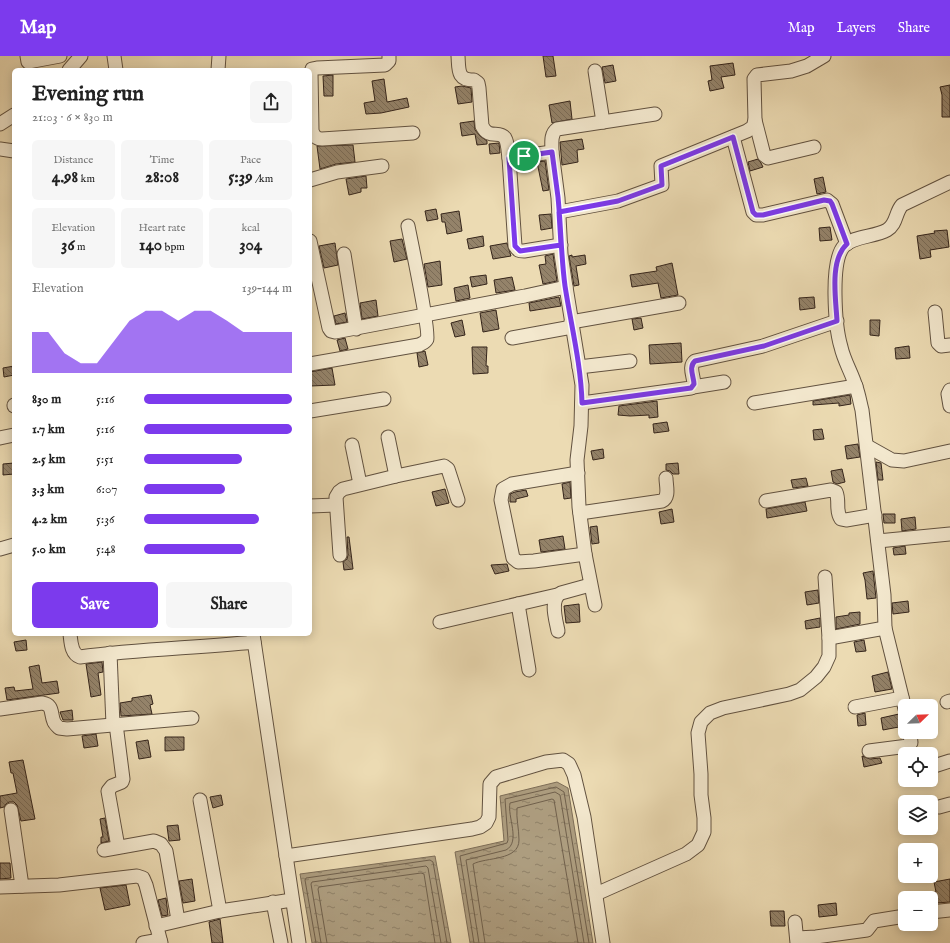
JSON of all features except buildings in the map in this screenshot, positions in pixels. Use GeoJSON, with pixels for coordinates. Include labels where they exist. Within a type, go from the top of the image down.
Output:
{"type":"FeatureCollection","features":[{"type":"Feature","properties":{"kind":"street"},"geometry":{"type":"LineString","coordinates":[[27,56],[28,62],[60,56]]}},
{"type":"Feature","properties":{"kind":"street"},"geometry":{"type":"LineString","coordinates":[[71,68],[81,56]]}},
{"type":"Feature","properties":{"kind":"street"},"geometry":{"type":"LineString","coordinates":[[114,56],[116,68]]}},
{"type":"Feature","properties":{"kind":"street"},"geometry":{"type":"LineString","coordinates":[[218,68],[219,56]]}},
{"type":"Feature","properties":{"kind":"street"},"geometry":{"type":"LineString","coordinates":[[312,69],[385,65],[389,61],[389,56]]}},
{"type":"Feature","properties":{"kind":"street"},"geometry":{"type":"LineString","coordinates":[[458,56],[461,77],[466,80],[474,80],[478,83],[482,126],[485,132],[489,134],[501,135],[506,141],[509,158],[515,246],[517,250],[524,251],[561,245]]}},
{"type":"Feature","properties":{"kind":"street"},"geometry":{"type":"LineString","coordinates":[[814,147],[768,158],[764,155],[755,120],[753,89],[754,79],[757,75],[791,72],[807,66],[824,56]]}},
{"type":"Feature","properties":{"kind":"street"},"geometry":{"type":"LineString","coordinates":[[595,71],[603,122]]}},
{"type":"Feature","properties":{"kind":"street"},"geometry":{"type":"LineString","coordinates":[[595,605],[585,554],[580,512],[577,460],[580,440],[582,403],[579,367],[571,324],[561,245],[552,152],[552,136],[553,132],[557,129],[655,114]]}},
{"type":"Feature","properties":{"kind":"street"},"geometry":{"type":"LineString","coordinates":[[0,124],[12,116]]}},
{"type":"Feature","properties":{"kind":"street"},"geometry":{"type":"LineString","coordinates":[[559,212],[618,201],[662,185],[661,166],[733,137],[753,127],[755,120]]}},
{"type":"Feature","properties":{"kind":"street"},"geometry":{"type":"LineString","coordinates":[[312,131],[314,136],[318,139],[413,133]]}},
{"type":"Feature","properties":{"kind":"street"},"geometry":{"type":"LineString","coordinates":[[733,137],[753,212],[756,215],[763,215],[827,200],[832,204],[847,244]]}},
{"type":"Feature","properties":{"kind":"street"},"geometry":{"type":"LineString","coordinates":[[0,150],[12,151]]}},
{"type":"Feature","properties":{"kind":"street"},"geometry":{"type":"LineString","coordinates":[[509,158],[552,152]]}},
{"type":"Feature","properties":{"kind":"street"},"geometry":{"type":"LineString","coordinates":[[312,179],[337,172],[382,166]]}},
{"type":"Feature","properties":{"kind":"street"},"geometry":{"type":"LineString","coordinates":[[903,699],[885,628],[884,595],[862,410],[856,386],[840,347],[835,275],[840,252],[847,244],[881,233],[888,229],[895,222],[899,209],[902,205],[950,182]]}},
{"type":"Feature","properties":{"kind":"street"},"geometry":{"type":"LineString","coordinates":[[312,364],[419,344],[427,340],[408,226]]}},
{"type":"Feature","properties":{"kind":"street"},"geometry":{"type":"LineString","coordinates":[[312,250],[329,328],[331,331],[335,332],[566,287]]}},
{"type":"Feature","properties":{"kind":"street"},"geometry":{"type":"LineString","coordinates":[[344,254],[356,329]]}},
{"type":"Feature","properties":{"kind":"street"},"geometry":{"type":"LineString","coordinates":[[512,338],[571,324],[679,303]]}},
{"type":"Feature","properties":{"kind":"street"},"geometry":{"type":"LineString","coordinates":[[935,312],[938,343],[941,346],[950,345]]}},
{"type":"Feature","properties":{"kind":"street"},"geometry":{"type":"LineString","coordinates":[[693,387],[694,380],[691,366],[695,361],[764,346],[837,321]]}},
{"type":"Feature","properties":{"kind":"street"},"geometry":{"type":"LineString","coordinates":[[579,367],[630,361]]}},
{"type":"Feature","properties":{"kind":"street"},"geometry":{"type":"LineString","coordinates":[[582,403],[670,392],[724,382]]}},
{"type":"Feature","properties":{"kind":"street"},"geometry":{"type":"LineString","coordinates":[[754,403],[856,386]]}},
{"type":"Feature","properties":{"kind":"street"},"geometry":{"type":"LineString","coordinates":[[950,390],[948,394],[950,406]]}},
{"type":"Feature","properties":{"kind":"street"},"geometry":{"type":"LineString","coordinates":[[312,411],[384,399]]}},
{"type":"Feature","properties":{"kind":"street"},"geometry":{"type":"LineString","coordinates":[[0,438],[12,435]]}},
{"type":"Feature","properties":{"kind":"street"},"geometry":{"type":"LineString","coordinates":[[388,437],[396,476]]}},
{"type":"Feature","properties":{"kind":"street"},"geometry":{"type":"LineString","coordinates":[[352,445],[360,484]]}},
{"type":"Feature","properties":{"kind":"street"},"geometry":{"type":"LineString","coordinates":[[867,446],[892,460],[904,461],[950,451]]}},
{"type":"Feature","properties":{"kind":"street"},"geometry":{"type":"LineString","coordinates":[[340,555],[336,497],[343,489],[446,466],[458,500]]}},
{"type":"Feature","properties":{"kind":"street"},"geometry":{"type":"LineString","coordinates":[[578,473],[512,484],[504,489],[501,494],[501,500],[513,558],[518,562],[585,554]]}},
{"type":"Feature","properties":{"kind":"street"},"geometry":{"type":"LineString","coordinates":[[580,512],[662,501],[667,496],[666,478]]}},
{"type":"Feature","properties":{"kind":"street"},"geometry":{"type":"LineString","coordinates":[[766,501],[831,490],[836,492],[839,516],[841,519],[846,520],[874,515]]}},
{"type":"Feature","properties":{"kind":"street"},"geometry":{"type":"LineString","coordinates":[[312,506],[336,505]]}},
{"type":"Feature","properties":{"kind":"street"},"geometry":{"type":"LineString","coordinates":[[878,541],[950,534]]}},
{"type":"Feature","properties":{"kind":"street"},"geometry":{"type":"LineString","coordinates":[[0,550],[12,546]]}},
{"type":"Feature","properties":{"kind":"street"},"geometry":{"type":"LineString","coordinates":[[596,894],[686,854],[698,845],[704,832],[698,733],[700,722],[710,713],[723,708],[789,694],[800,690],[824,667],[828,656],[830,638],[825,577]]}},
{"type":"Feature","properties":{"kind":"street"},"geometry":{"type":"LineString","coordinates":[[440,622],[557,595],[590,585]]}},
{"type":"Feature","properties":{"kind":"street"},"geometry":{"type":"LineString","coordinates":[[557,595],[554,603],[558,631]]}},
{"type":"Feature","properties":{"kind":"street"},"geometry":{"type":"LineString","coordinates":[[518,604],[529,670]]}},
{"type":"Feature","properties":{"kind":"street"},"geometry":{"type":"LineString","coordinates":[[830,638],[885,628]]}},
{"type":"Feature","properties":{"kind":"street"},"geometry":{"type":"LineString","coordinates":[[70,636],[72,648],[76,656],[80,657],[110,653],[206,647],[253,638],[299,943]]}},
{"type":"Feature","properties":{"kind":"street"},"geometry":{"type":"LineString","coordinates":[[110,653],[115,725],[123,779],[122,782],[112,786],[108,791],[118,847]]}},
{"type":"Feature","properties":{"kind":"street"},"geometry":{"type":"LineString","coordinates":[[0,709],[42,703],[47,704],[51,708],[54,722],[59,728],[67,729],[192,718]]}},
{"type":"Feature","properties":{"kind":"street"},"geometry":{"type":"LineString","coordinates":[[855,707],[898,704]]}},
{"type":"Feature","properties":{"kind":"street"},"geometry":{"type":"LineString","coordinates":[[869,751],[902,748],[911,743]]}},
{"type":"Feature","properties":{"kind":"street"},"geometry":{"type":"LineString","coordinates":[[286,856],[480,827],[486,823],[490,817],[490,784],[496,777],[546,762],[563,760],[569,764],[574,775],[584,817],[602,943]]}},
{"type":"Feature","properties":{"kind":"street"},"geometry":{"type":"LineString","coordinates":[[938,765],[950,761]]}},
{"type":"Feature","properties":{"kind":"street"},"geometry":{"type":"LineString","coordinates":[[200,800],[220,911]]}},
{"type":"Feature","properties":{"kind":"street"},"geometry":{"type":"LineString","coordinates":[[11,810],[22,886]]}},
{"type":"Feature","properties":{"kind":"street"},"geometry":{"type":"LineString","coordinates":[[104,850],[154,841],[161,844],[166,851],[178,920]]}},
{"type":"Feature","properties":{"kind":"street"},"geometry":{"type":"LineString","coordinates":[[0,887],[59,885],[137,876],[143,878],[160,942],[142,943]]}},
{"type":"Feature","properties":{"kind":"street"},"geometry":{"type":"LineString","coordinates":[[156,926],[220,911],[292,900]]}},
{"type":"Feature","properties":{"kind":"street"},"geometry":{"type":"LineString","coordinates":[[273,902],[282,943]]}},
{"type":"Feature","properties":{"kind":"street"},"geometry":{"type":"LineString","coordinates":[[938,911],[950,910]]}},
{"type":"Feature","properties":{"kind":"street"},"geometry":{"type":"LineString","coordinates":[[795,922],[797,940],[867,930],[874,921],[898,917]]}},
{"type":"Feature","properties":{"kind":"water"},"geometry":{"type":"Polygon","coordinates":[[[557,782],[568,788],[593,943],[470,943],[455,852],[504,841],[500,796],[557,782]]]}},
{"type":"Feature","properties":{"kind":"water"},"geometry":{"type":"Polygon","coordinates":[[[435,856],[451,943],[312,943],[300,874],[435,856]]]}},
{"type":"Feature","properties":{"kind":"route"},"geometry":{"type":"LineString","coordinates":[[524,156],[509,158],[515,246],[517,250],[520,251],[561,245],[559,212],[618,201],[662,185],[661,166],[733,137],[753,212],[756,215],[763,215],[824,200],[830,201],[832,204],[847,244],[840,252],[835,275],[837,321],[764,346],[695,361],[691,366],[694,384],[691,388],[582,403],[582,385],[570,322],[570,310],[562,254],[560,222],[559,212],[558,198],[552,152],[524,156]]}}]}
